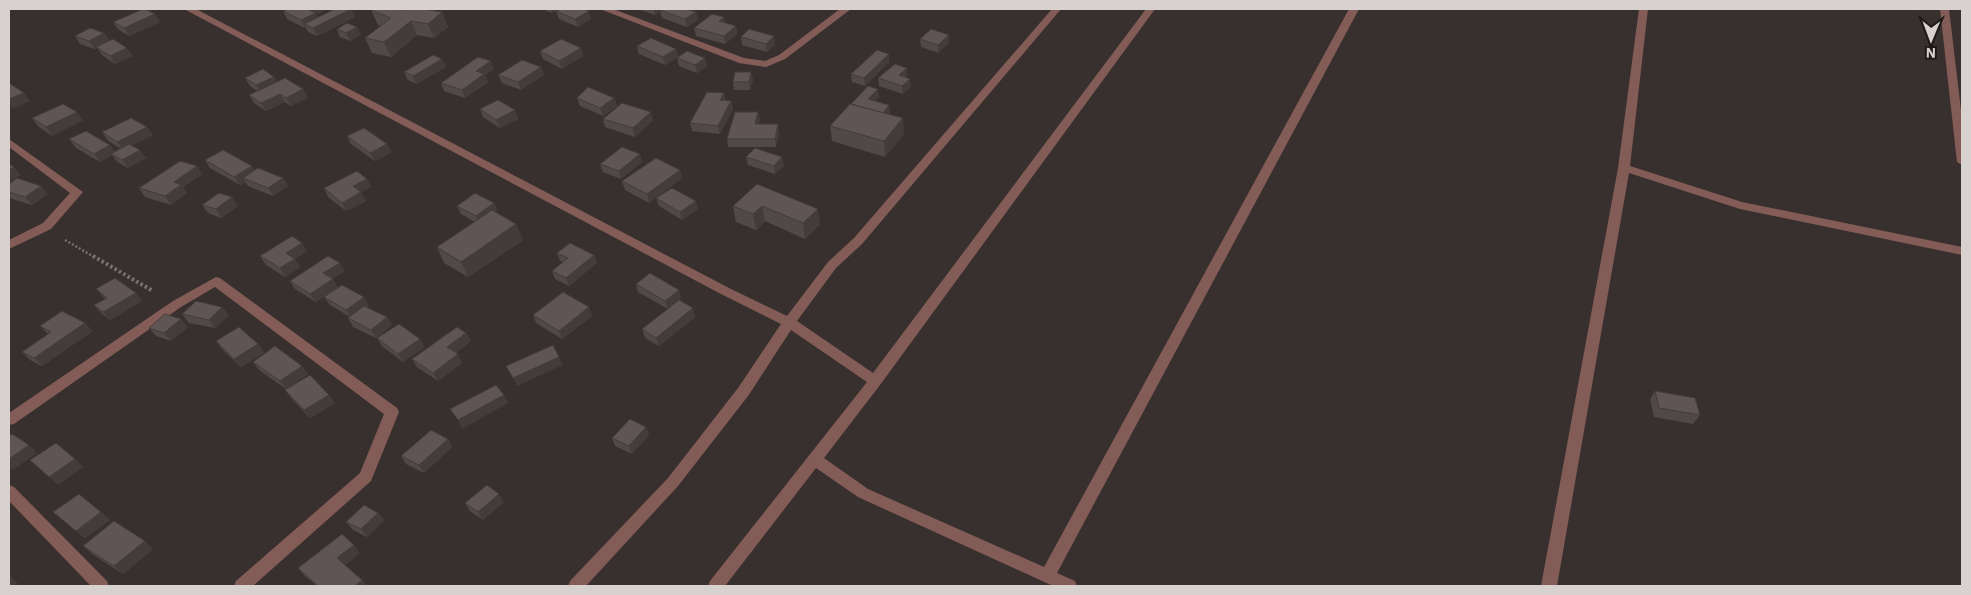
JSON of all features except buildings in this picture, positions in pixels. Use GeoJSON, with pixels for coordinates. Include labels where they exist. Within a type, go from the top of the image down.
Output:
{"type":"FeatureCollection","features":[{"type":"Feature","properties":{"kind":"street"},"geometry":{"type":"LineString","coordinates":[[189,9],[716,287],[789,322],[875,381]]}},
{"type":"Feature","properties":{"kind":"street"},"geometry":{"type":"LineString","coordinates":[[604,9],[742,61],[766,64],[782,57],[846,9]]}},
{"type":"Feature","properties":{"kind":"street"},"geometry":{"type":"LineString","coordinates":[[576,586],[673,482],[743,392],[768,351],[832,265],[858,241],[1055,9]]}},
{"type":"Feature","properties":{"kind":"street"},"geometry":{"type":"LineString","coordinates":[[716,586],[875,381],[1151,9]]}},
{"type":"Feature","properties":{"kind":"street"},"geometry":{"type":"LineString","coordinates":[[1047,576],[1354,9]]}},
{"type":"Feature","properties":{"kind":"street"},"geometry":{"type":"LineString","coordinates":[[1549,586],[1624,168],[1643,9]]}},
{"type":"Feature","properties":{"kind":"street"},"geometry":{"type":"LineString","coordinates":[[1944,9],[1962,162]]}},
{"type":"Feature","properties":{"kind":"street"},"geometry":{"type":"LineString","coordinates":[[9,142],[77,192],[47,226],[9,245]]}},
{"type":"Feature","properties":{"kind":"street"},"geometry":{"type":"LineString","coordinates":[[1624,168],[1740,205],[1962,251]]}},
{"type":"Feature","properties":{"kind":"street"},"geometry":{"type":"LineString","coordinates":[[9,420],[177,304],[216,281],[392,412],[366,477],[242,586]]}},
{"type":"Feature","properties":{"kind":"street"},"geometry":{"type":"LineString","coordinates":[[814,459],[863,493],[1068,586]]}},
{"type":"Feature","properties":{"kind":"street"},"geometry":{"type":"LineString","coordinates":[[9,491],[101,586]]}},
{"type":"Feature","properties":{"kind":"path"},"geometry":{"type":"LineString","coordinates":[[47,226],[67,241],[177,304]]}}]}
